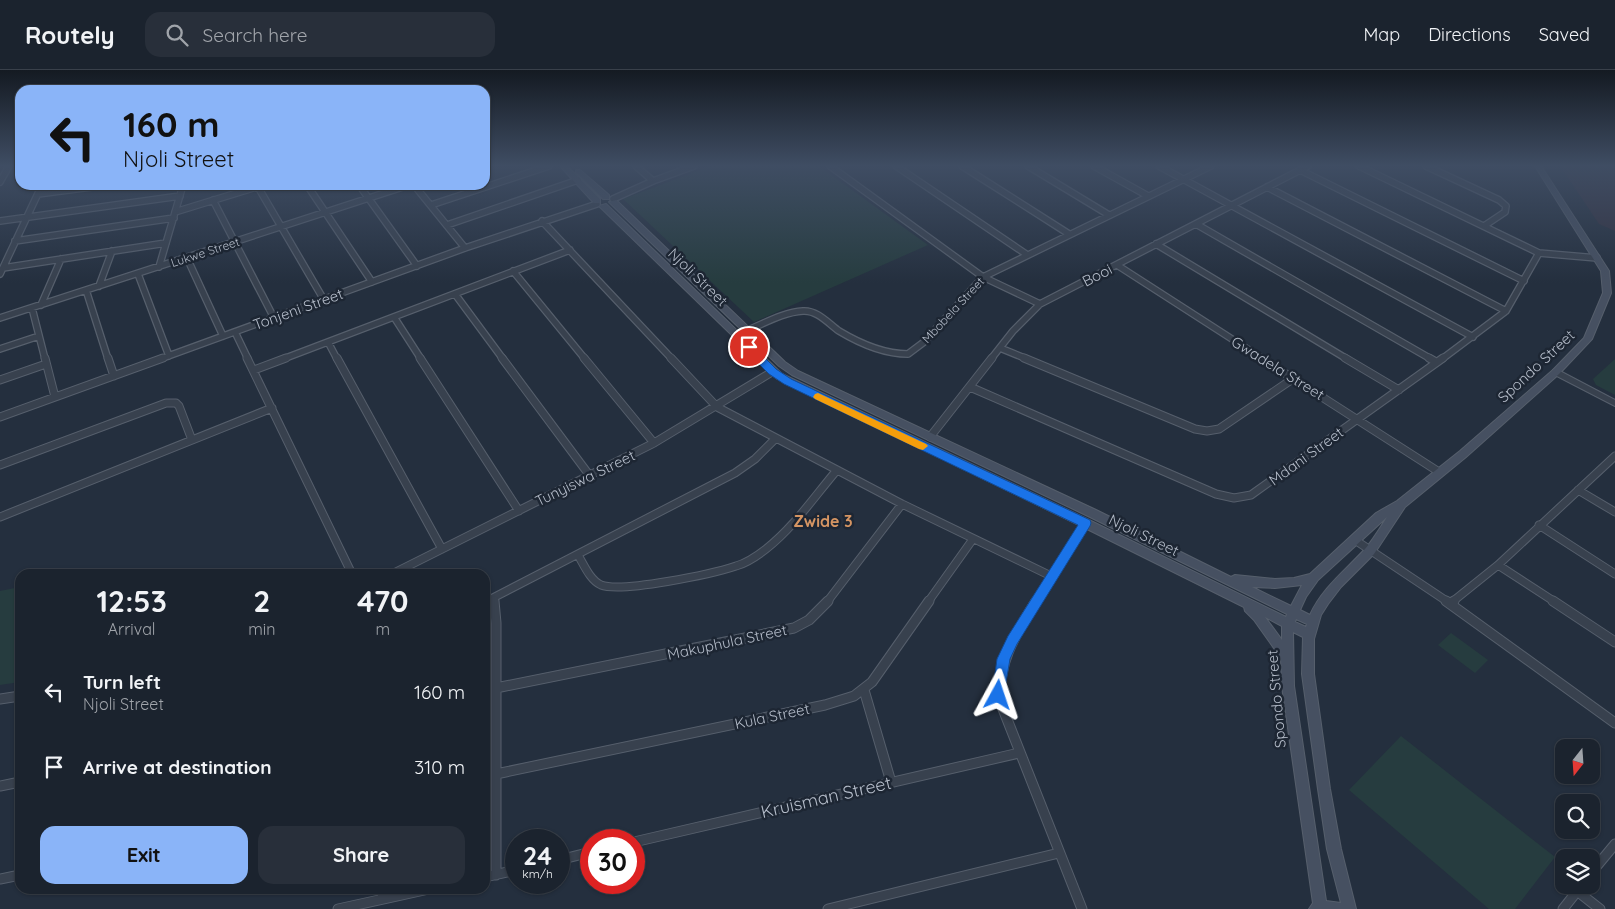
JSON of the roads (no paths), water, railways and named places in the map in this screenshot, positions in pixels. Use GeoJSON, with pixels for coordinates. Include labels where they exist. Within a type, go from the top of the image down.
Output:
{"type":"FeatureCollection","features":[{"type":"Feature","properties":{"kind":"main road","name":"Njoli Street"},"geometry":{"type":"LineString","coordinates":[[608,205],[772,372],[814,395],[1085,523],[1309,634]]}},
{"type":"Feature","properties":{"kind":"main road","name":"Njoli Street"},"geometry":{"type":"LineString","coordinates":[[609,205],[648,235],[782,364],[796,373],[1092,512],[1313,622]]}},
{"type":"Feature","properties":{"kind":"main road","name":"Spondo Street"},"geometry":{"type":"LineString","coordinates":[[1318,908],[1288,686],[1288,624],[1293,611],[1314,576],[1380,516],[1401,504],[1463,454],[1556,372],[1588,339],[1607,292],[1604,271],[1563,205]]}},
{"type":"Feature","properties":{"kind":"main road","name":"Spondo Street"},"geometry":{"type":"LineString","coordinates":[[1349,909],[1334,849],[1316,731],[1308,674],[1309,634],[1324,601],[1337,584],[1370,551],[1401,504]]}},
{"type":"Feature","properties":{"kind":"main road"},"geometry":{"type":"LineString","coordinates":[[1225,578],[1280,585],[1299,582],[1314,576]]}},
{"type":"Feature","properties":{"kind":"main road"},"geometry":{"type":"LineString","coordinates":[[1243,602],[1258,617],[1287,656]]}},
{"type":"Feature","properties":{"kind":"main road"},"geometry":{"type":"LineString","coordinates":[[1318,908],[1338,909]]}},
{"type":"Feature","properties":{"kind":"street"},"geometry":{"type":"LineString","coordinates":[[0,274],[33,205]]}},
{"type":"Feature","properties":{"kind":"street"},"geometry":{"type":"LineString","coordinates":[[0,221],[116,205]]}},
{"type":"Feature","properties":{"kind":"street"},"geometry":{"type":"LineString","coordinates":[[159,267],[177,205]]}},
{"type":"Feature","properties":{"kind":"street"},"geometry":{"type":"LineString","coordinates":[[175,212],[197,205]]}},
{"type":"Feature","properties":{"kind":"street"},"geometry":{"type":"LineString","coordinates":[[216,205],[274,318]]}},
{"type":"Feature","properties":{"kind":"street"},"geometry":{"type":"LineString","coordinates":[[270,205],[324,300]]}},
{"type":"Feature","properties":{"kind":"street"},"geometry":{"type":"LineString","coordinates":[[321,205],[372,282]]}},
{"type":"Feature","properties":{"kind":"street","name":"Lukwe Street"},"geometry":{"type":"LineString","coordinates":[[0,318],[347,205]]}},
{"type":"Feature","properties":{"kind":"street"},"geometry":{"type":"LineString","coordinates":[[373,205],[417,266]]}},
{"type":"Feature","properties":{"kind":"street"},"geometry":{"type":"LineString","coordinates":[[432,205],[465,248]]}},
{"type":"Feature","properties":{"kind":"street"},"geometry":{"type":"LineString","coordinates":[[447,225],[505,205]]}},
{"type":"Feature","properties":{"kind":"street","name":"Tonjeni Street"},"geometry":{"type":"LineString","coordinates":[[0,417],[465,248],[595,205]]}},
{"type":"Feature","properties":{"kind":"street"},"geometry":{"type":"LineString","coordinates":[[884,205],[983,277],[1040,304]]}},
{"type":"Feature","properties":{"kind":"street"},"geometry":{"type":"LineString","coordinates":[[954,205],[1026,254]]}},
{"type":"Feature","properties":{"kind":"street"},"geometry":{"type":"LineString","coordinates":[[1024,205],[1069,234]]}},
{"type":"Feature","properties":{"kind":"street"},"geometry":{"type":"LineString","coordinates":[[1093,205],[1109,215]]}},
{"type":"Feature","properties":{"kind":"street","name":"Mbobela Street"},"geometry":{"type":"LineString","coordinates":[[748,330],[792,312],[805,311],[820,316],[840,331],[883,351],[908,354],[918,348],[983,277],[1026,254],[1129,205]]}},
{"type":"Feature","properties":{"kind":"street","name":"Booi"},"geometry":{"type":"LineString","coordinates":[[930,437],[1023,320],[1040,304],[1230,205]]}},
{"type":"Feature","properties":{"kind":"street"},"geometry":{"type":"LineString","coordinates":[[1234,205],[1473,337]]}},
{"type":"Feature","properties":{"kind":"street"},"geometry":{"type":"LineString","coordinates":[[1302,205],[1506,311]]}},
{"type":"Feature","properties":{"kind":"street"},"geometry":{"type":"LineString","coordinates":[[1371,205],[1524,281]]}},
{"type":"Feature","properties":{"kind":"street"},"geometry":{"type":"LineString","coordinates":[[1441,205],[1540,253],[1597,258]]}},
{"type":"Feature","properties":{"kind":"street"},"geometry":{"type":"LineString","coordinates":[[1484,226],[1507,210],[1504,205]]}},
{"type":"Feature","properties":{"kind":"street"},"geometry":{"type":"LineString","coordinates":[[16,241],[174,218]]}},
{"type":"Feature","properties":{"kind":"street"},"geometry":{"type":"LineString","coordinates":[[542,221],[717,407],[902,504],[1051,576]]}},
{"type":"Feature","properties":{"kind":"street"},"geometry":{"type":"LineString","coordinates":[[1196,224],[1436,362]]}},
{"type":"Feature","properties":{"kind":"street"},"geometry":{"type":"LineString","coordinates":[[3,268],[166,243]]}},
{"type":"Feature","properties":{"kind":"street"},"geometry":{"type":"LineString","coordinates":[[1156,244],[1399,390]]}},
{"type":"Feature","properties":{"kind":"street"},"geometry":{"type":"LineString","coordinates":[[254,370],[570,250]]}},
{"type":"Feature","properties":{"kind":"street"},"geometry":{"type":"LineString","coordinates":[[99,286],[112,252]]}},
{"type":"Feature","properties":{"kind":"street","name":"Mdani Street"},"geometry":{"type":"LineString","coordinates":[[970,387],[1226,497],[1251,495],[1473,337],[1506,311],[1540,253]]}},
{"type":"Feature","properties":{"kind":"street"},"geometry":{"type":"LineString","coordinates":[[188,258],[223,336]]}},
{"type":"Feature","properties":{"kind":"street"},"geometry":{"type":"LineString","coordinates":[[41,305],[61,259]]}},
{"type":"Feature","properties":{"kind":"street","name":"Gwadela Street"},"geometry":{"type":"LineString","coordinates":[[1118,265],[1439,472]]}},
{"type":"Feature","properties":{"kind":"street"},"geometry":{"type":"LineString","coordinates":[[514,271],[654,443]]}},
{"type":"Feature","properties":{"kind":"street"},"geometry":{"type":"LineString","coordinates":[[138,274],[170,356]]}},
{"type":"Feature","properties":{"kind":"street"},"geometry":{"type":"LineString","coordinates":[[86,290],[114,376]]}},
{"type":"Feature","properties":{"kind":"street"},"geometry":{"type":"LineString","coordinates":[[455,294],[590,476]]}},
{"type":"Feature","properties":{"kind":"street"},"geometry":{"type":"LineString","coordinates":[[32,308],[55,397]]}},
{"type":"Feature","properties":{"kind":"street"},"geometry":{"type":"LineString","coordinates":[[394,317],[519,511]]}},
{"type":"Feature","properties":{"kind":"street"},"geometry":{"type":"LineString","coordinates":[[235,332],[350,569]]}},
{"type":"Feature","properties":{"kind":"street"},"geometry":{"type":"LineString","coordinates":[[0,349],[39,336]]}},
{"type":"Feature","properties":{"kind":"street"},"geometry":{"type":"LineString","coordinates":[[328,342],[442,549]]}},
{"type":"Feature","properties":{"kind":"street"},"geometry":{"type":"LineString","coordinates":[[1000,348],[1195,429],[1206,431],[1219,430],[1294,378]]}},
{"type":"Feature","properties":{"kind":"street"},"geometry":{"type":"LineString","coordinates":[[0,380],[46,364]]}},
{"type":"Feature","properties":{"kind":"street","name":"Tunyiswa Street"},"geometry":{"type":"LineString","coordinates":[[402,569],[654,443],[717,407],[772,372]]}},
{"type":"Feature","properties":{"kind":"street"},"geometry":{"type":"LineString","coordinates":[[1556,372],[1615,404]]}},
{"type":"Feature","properties":{"kind":"street"},"geometry":{"type":"LineString","coordinates":[[0,466],[166,403],[176,403],[179,406],[192,440]]}},
{"type":"Feature","properties":{"kind":"street"},"geometry":{"type":"LineString","coordinates":[[0,517],[272,408]]}},
{"type":"Feature","properties":{"kind":"street"},"geometry":{"type":"LineString","coordinates":[[490,600],[735,473],[755,459],[775,439]]}},
{"type":"Feature","properties":{"kind":"street"},"geometry":{"type":"LineString","coordinates":[[1450,604],[1498,565],[1615,456]]}},
{"type":"Feature","properties":{"kind":"street"},"geometry":{"type":"LineString","coordinates":[[578,555],[593,578],[602,585],[609,587],[630,586],[737,566],[748,562],[767,550],[836,470]]}},
{"type":"Feature","properties":{"kind":"street"},"geometry":{"type":"LineString","coordinates":[[1578,490],[1615,512]]}},
{"type":"Feature","properties":{"kind":"street","name":"Makuphula Street"},"geometry":{"type":"LineString","coordinates":[[496,688],[794,628],[809,620],[823,607],[902,504]]}},
{"type":"Feature","properties":{"kind":"street"},"geometry":{"type":"LineString","coordinates":[[1082,909],[1000,703],[1000,672],[1003,659],[1012,640],[1085,523]]}},
{"type":"Feature","properties":{"kind":"street"},"geometry":{"type":"LineString","coordinates":[[1539,525],[1615,574]]}},
{"type":"Feature","properties":{"kind":"street","name":"Kula Street"},"geometry":{"type":"LineString","coordinates":[[496,774],[825,705],[854,696],[872,682],[973,539]]}},
{"type":"Feature","properties":{"kind":"street"},"geometry":{"type":"LineString","coordinates":[[1354,540],[1450,604],[1615,723]]}},
{"type":"Feature","properties":{"kind":"street"},"geometry":{"type":"LineString","coordinates":[[1498,565],[1615,642]]}},
{"type":"Feature","properties":{"kind":"street"},"geometry":{"type":"LineString","coordinates":[[494,598],[496,874]]}},
{"type":"Feature","properties":{"kind":"street"},"geometry":{"type":"LineString","coordinates":[[864,690],[891,782]]}},
{"type":"Feature","properties":{"kind":"street"},"geometry":{"type":"LineString","coordinates":[[0,699],[15,697]]}},
{"type":"Feature","properties":{"kind":"street","name":"Kruisman Street"},"geometry":{"type":"LineString","coordinates":[[645,839],[1019,753]]}},
{"type":"Feature","properties":{"kind":"street"},"geometry":{"type":"LineString","coordinates":[[0,786],[15,783]]}},
{"type":"Feature","properties":{"kind":"street"},"geometry":{"type":"LineString","coordinates":[[1600,863],[1615,844]]}},
{"type":"Feature","properties":{"kind":"street"},"geometry":{"type":"LineString","coordinates":[[828,909],[1059,853]]}},
{"type":"Feature","properties":{"kind":"street"},"geometry":{"type":"LineString","coordinates":[[490,876],[505,872]]}},
{"type":"Feature","properties":{"kind":"street"},"geometry":{"type":"LineString","coordinates":[[0,879],[15,876]]}},
{"type":"Feature","properties":{"kind":"street"},"geometry":{"type":"LineString","coordinates":[[338,909],[382,894]]}},
{"type":"Feature","properties":{"kind":"street"},"geometry":{"type":"LineString","coordinates":[[1563,909],[1575,894]]}},
{"type":"Feature","properties":{"kind":"street"},"geometry":{"type":"LineString","coordinates":[[1586,894],[1600,909]]}},
{"type":"Feature","properties":{"kind":"district","name":"Zwide 3"},"geometry":{"type":"Point","coordinates":[823,521]}}]}
